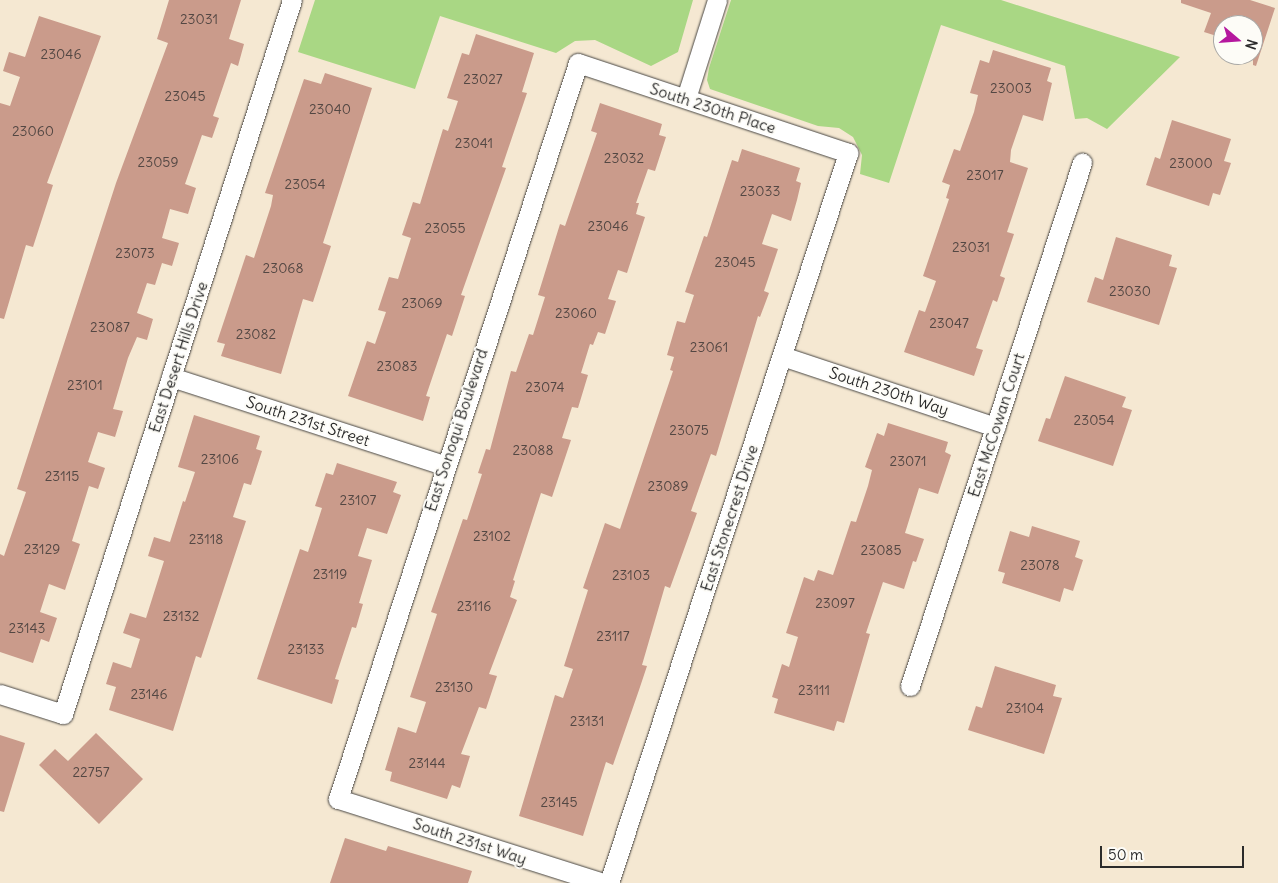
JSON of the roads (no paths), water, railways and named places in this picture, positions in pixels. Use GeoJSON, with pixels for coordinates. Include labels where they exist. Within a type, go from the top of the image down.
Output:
{"type":"FeatureCollection","features":[{"type":"Feature","properties":{"kind":"street","name":"East Desert Hills Drive"},"geometry":{"type":"LineString","coordinates":[[0,694],[63,714],[292,0]]}},
{"type":"Feature","properties":{"kind":"street"},"geometry":{"type":"LineString","coordinates":[[686,98],[718,0]]}},
{"type":"Feature","properties":{"kind":"street","name":"South 230th Place"},"geometry":{"type":"LineString","coordinates":[[578,63],[848,153]]}},
{"type":"Feature","properties":{"kind":"street","name":"East Sonoqui Boulevard"},"geometry":{"type":"LineString","coordinates":[[338,799],[444,465],[578,63]]}},
{"type":"Feature","properties":{"kind":"street","name":"East Stonecrest Drive"},"geometry":{"type":"LineString","coordinates":[[609,883],[848,153]]}},
{"type":"Feature","properties":{"kind":"street","name":"East McCowan Court"},"geometry":{"type":"LineString","coordinates":[[910,686],[1082,163]]}},
{"type":"Feature","properties":{"kind":"street","name":"South 230th Way"},"geometry":{"type":"LineString","coordinates":[[782,356],[995,427]]}},
{"type":"Feature","properties":{"kind":"street","name":"South 231st Street"},"geometry":{"type":"LineString","coordinates":[[171,377],[444,465]]}},
{"type":"Feature","properties":{"kind":"street","name":"South 231st Way"},"geometry":{"type":"LineString","coordinates":[[338,799],[603,883]]}}]}
